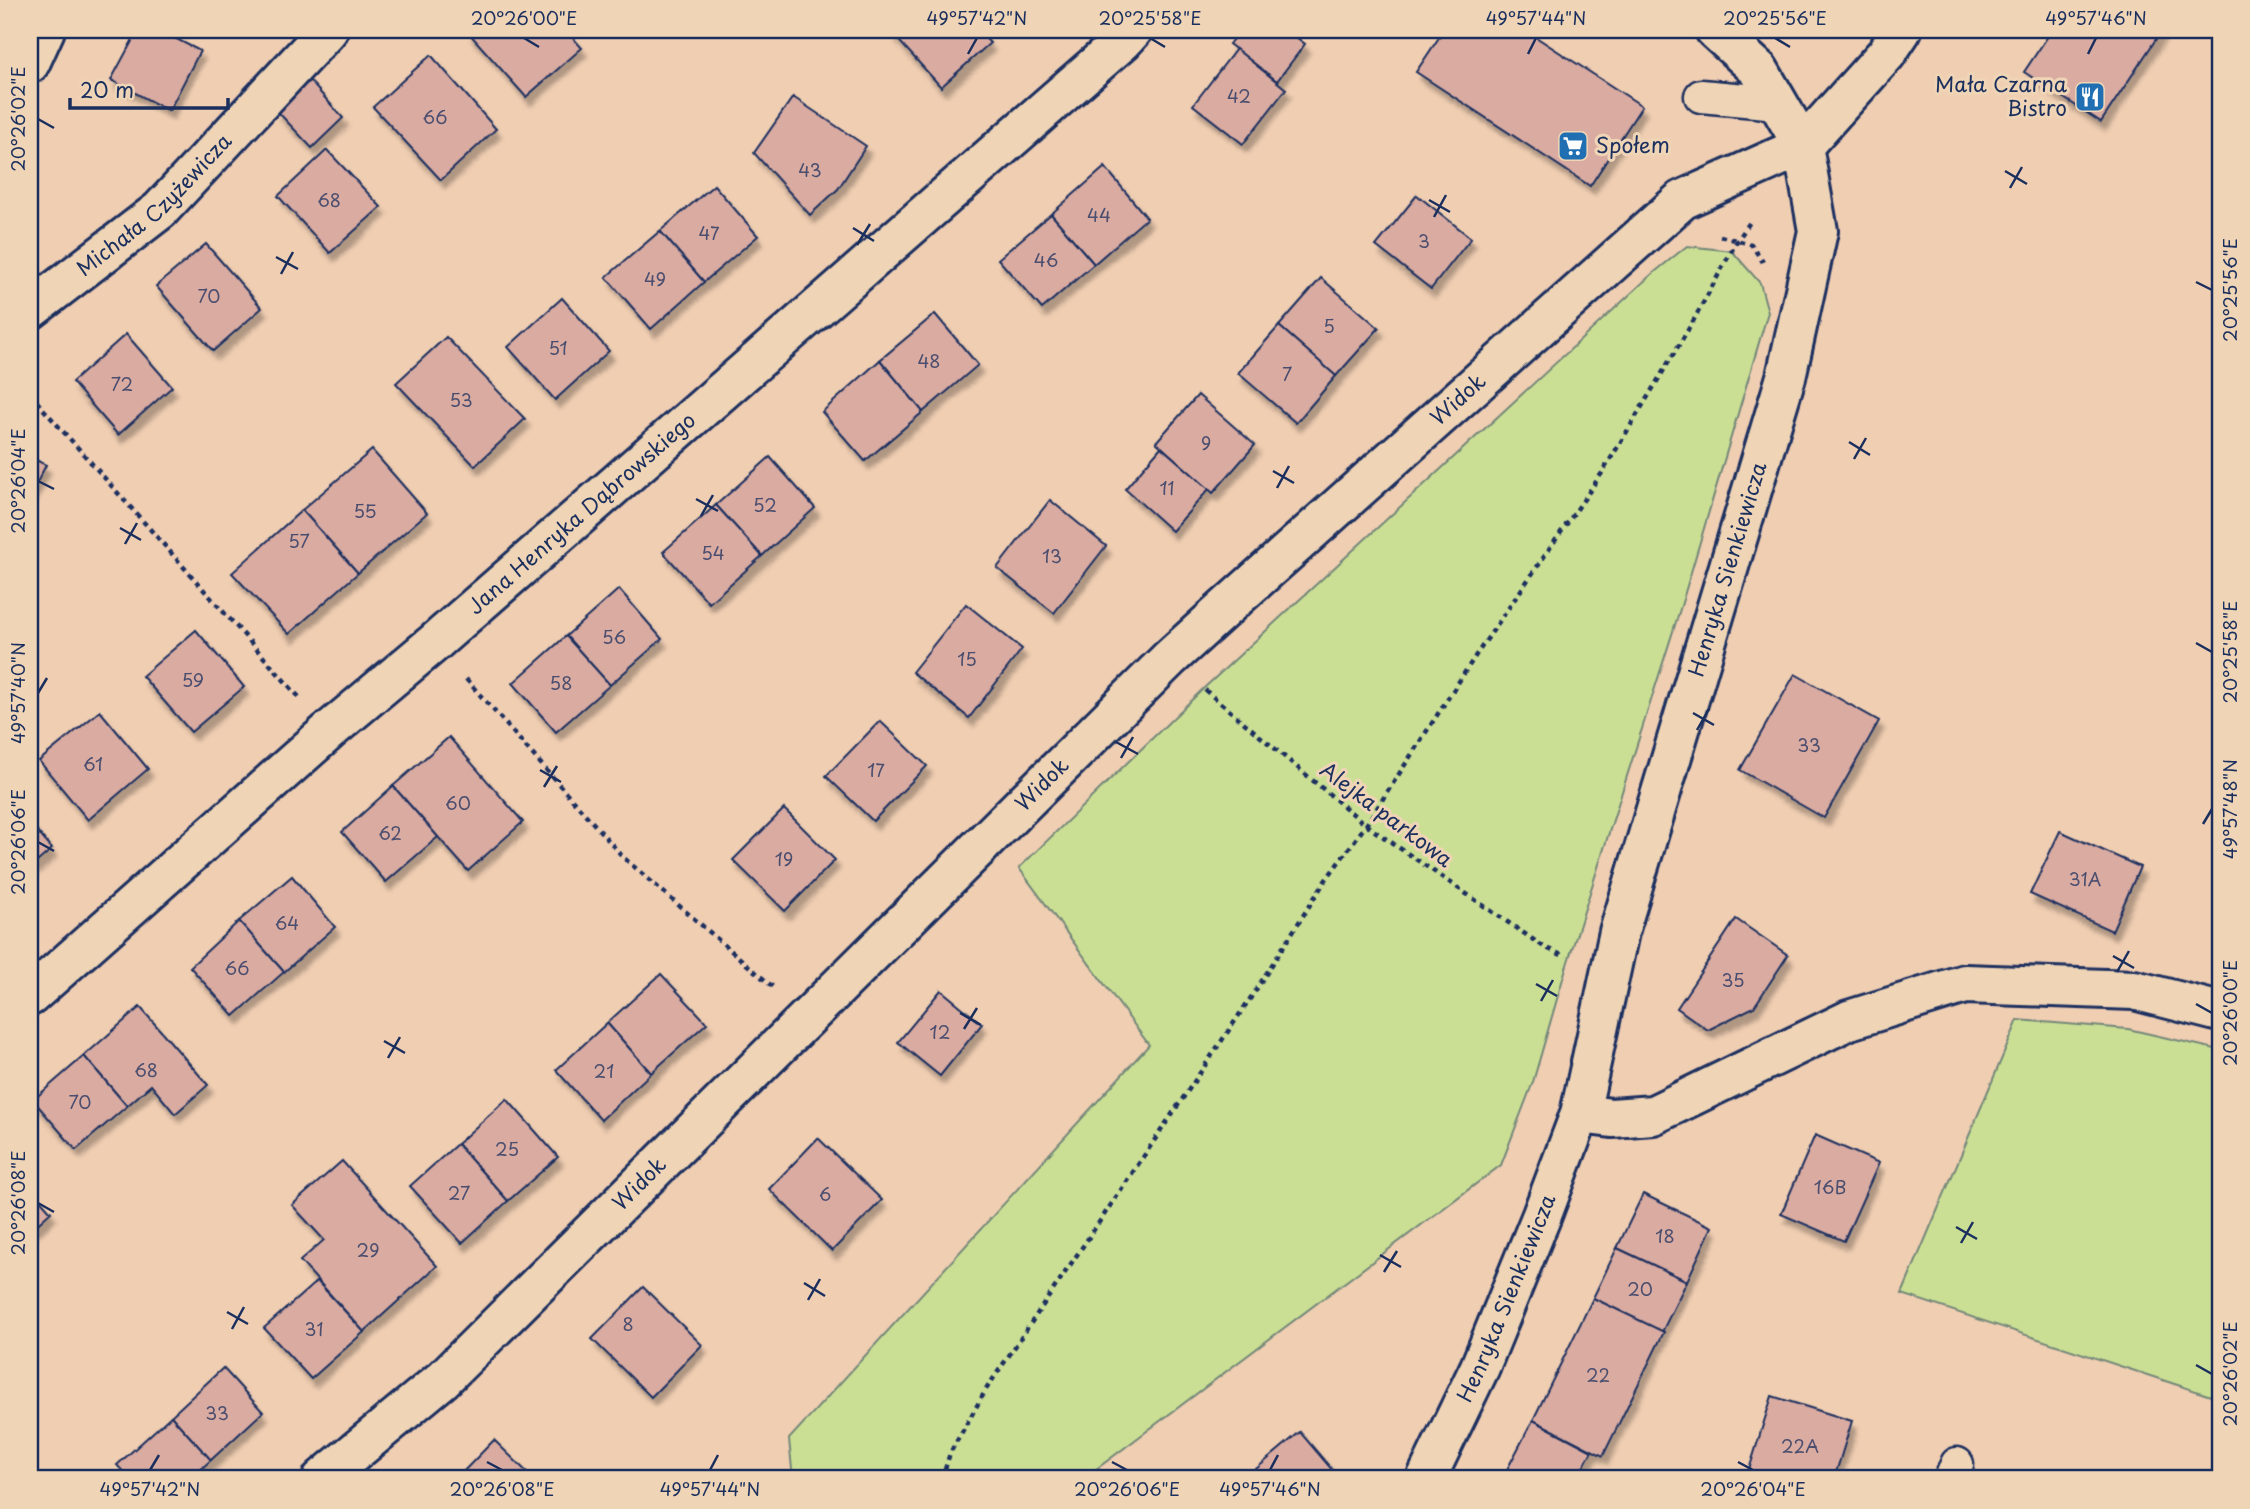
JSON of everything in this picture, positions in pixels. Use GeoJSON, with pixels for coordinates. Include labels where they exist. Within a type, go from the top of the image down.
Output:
{"type":"FeatureCollection","features":[{"type":"Feature","properties":{"kind":"street"},"geometry":{"type":"LineString","coordinates":[[30,63],[45,30]]}},
{"type":"Feature","properties":{"kind":"street","name":"Michała Czyżewicza"},"geometry":{"type":"LineString","coordinates":[[30,310],[160,209],[328,30]]}},
{"type":"Feature","properties":{"kind":"street","name":"Jana Henryka Dąbrowskiego"},"geometry":{"type":"LineString","coordinates":[[30,996],[329,731],[1133,30]]}},
{"type":"Feature","properties":{"kind":"street"},"geometry":{"type":"LineString","coordinates":[[1714,30],[1759,70],[1804,146],[1886,54],[1902,30]]}},
{"type":"Feature","properties":{"kind":"street","name":"Widok"},"geometry":{"type":"LineString","coordinates":[[322,1479],[443,1379],[1170,659],[1682,200],[1804,146]]}},
{"type":"Feature","properties":{"kind":"street","name":"Henryka Sienkiewicza"},"geometry":{"type":"LineString","coordinates":[[1426,1479],[1480,1367],[1580,1114],[1619,932],[1786,377],[1818,231],[1804,146]]}},
{"type":"Feature","properties":{"kind":"street"},"geometry":{"type":"LineString","coordinates":[[1580,1114],[1612,1118],[1653,1115],[1849,1020],[1965,985],[2134,990],[2220,1012]]}},
{"type":"Feature","properties":{"kind":"lane"},"geometry":{"type":"LineString","coordinates":[[1700,96],[1778,103]]}},
{"type":"Feature","properties":{"kind":"path"},"geometry":{"type":"LineString","coordinates":[[942,1479],[950,1453],[987,1388],[1239,1016],[1325,881],[1366,825],[1476,655],[1602,473],[1691,325],[1737,241],[1752,220]]}},
{"type":"Feature","properties":{"kind":"path"},"geometry":{"type":"LineString","coordinates":[[30,394],[329,731]]}},
{"type":"Feature","properties":{"kind":"path"},"geometry":{"type":"LineString","coordinates":[[433,643],[624,858],[808,1017]]}},
{"type":"Feature","properties":{"kind":"path","name":"Alejka parkowa"},"geometry":{"type":"LineString","coordinates":[[1203,689],[1366,825],[1544,947],[1567,957]]}},
{"type":"Feature","properties":{"kind":"green space"},"geometry":{"type":"Polygon","coordinates":[[[1687,246],[1732,251],[1760,283],[1768,312],[1681,606],[1566,968],[1533,1082],[1501,1165],[1083,1479],[793,1479],[789,1439],[1149,1045],[1019,868],[1203,689],[1651,275],[1687,246]]]}},
{"type":"Feature","properties":{"kind":"green space"},"geometry":{"type":"Polygon","coordinates":[[[2018,1020],[2128,1029],[2220,1050],[2220,1399],[1902,1294],[2018,1020]]]}},
{"type":"Feature","properties":{"kind":"building"},"geometry":{"type":"Polygon","coordinates":[[[138,30],[159,30],[200,51],[169,111],[111,80],[138,30]]]}},
{"type":"Feature","properties":{"kind":"building"},"geometry":{"type":"Polygon","coordinates":[[[566,30],[582,48],[526,97],[468,32],[566,30]]]}},
{"type":"Feature","properties":{"kind":"building"},"geometry":{"type":"Polygon","coordinates":[[[895,30],[978,30],[990,43],[941,87],[892,33],[895,30]]]}},
{"type":"Feature","properties":{"kind":"building"},"geometry":{"type":"Polygon","coordinates":[[[1240,30],[1287,30],[1305,44],[1277,81],[1229,44],[1240,30]]]}},
{"type":"Feature","properties":{"kind":"building","name":"Społem"},"geometry":{"type":"Polygon","coordinates":[[[1444,30],[1525,30],[1642,106],[1590,186],[1416,72],[1444,30]]]}},
{"type":"Feature","properties":{"kind":"building","name":"Mała Czarna Bistro"},"geometry":{"type":"Polygon","coordinates":[[[2052,30],[2162,30],[2101,122],[2024,72],[2052,30]]]}},
{"type":"Feature","properties":{"kind":"building"},"geometry":{"type":"Polygon","coordinates":[[[1236,49],[1286,89],[1243,144],[1193,105],[1236,49]]]}},
{"type":"Feature","properties":{"kind":"building"},"geometry":{"type":"Polygon","coordinates":[[[431,55],[496,129],[441,180],[373,107],[431,55]]]}},
{"type":"Feature","properties":{"kind":"building"},"geometry":{"type":"Polygon","coordinates":[[[309,80],[343,118],[312,148],[277,111],[309,80]]]}},
{"type":"Feature","properties":{"kind":"building"},"geometry":{"type":"Polygon","coordinates":[[[793,97],[866,146],[838,189],[810,215],[754,153],[793,97]]]}},
{"type":"Feature","properties":{"kind":"building"},"geometry":{"type":"Polygon","coordinates":[[[327,150],[381,207],[330,253],[278,196],[327,150]]]}},
{"type":"Feature","properties":{"kind":"building"},"geometry":{"type":"Polygon","coordinates":[[[1105,167],[1147,218],[1094,264],[1051,214],[1105,167]]]}},
{"type":"Feature","properties":{"kind":"building"},"geometry":{"type":"Polygon","coordinates":[[[714,185],[758,236],[704,282],[660,231],[714,185]]]}},
{"type":"Feature","properties":{"kind":"building"},"geometry":{"type":"Polygon","coordinates":[[[1417,195],[1471,238],[1431,289],[1376,246],[1417,195]]]}},
{"type":"Feature","properties":{"kind":"building"},"geometry":{"type":"Polygon","coordinates":[[[1051,214],[1094,264],[1042,309],[998,259],[1051,214]]]}},
{"type":"Feature","properties":{"kind":"building"},"geometry":{"type":"Polygon","coordinates":[[[660,231],[704,282],[651,329],[606,277],[660,231]]]}},
{"type":"Feature","properties":{"kind":"building"},"geometry":{"type":"Polygon","coordinates":[[[206,244],[262,308],[213,351],[156,286],[206,244]]]}},
{"type":"Feature","properties":{"kind":"building"},"geometry":{"type":"Polygon","coordinates":[[[1321,278],[1379,328],[1336,376],[1279,326],[1321,278]]]}},
{"type":"Feature","properties":{"kind":"building"},"geometry":{"type":"Polygon","coordinates":[[[562,298],[609,351],[555,400],[508,347],[562,298]]]}},
{"type":"Feature","properties":{"kind":"building"},"geometry":{"type":"Polygon","coordinates":[[[935,314],[978,365],[923,412],[880,360],[935,314]]]}},
{"type":"Feature","properties":{"kind":"building"},"geometry":{"type":"Polygon","coordinates":[[[1279,326],[1336,376],[1296,423],[1238,373],[1279,326]]]}},
{"type":"Feature","properties":{"kind":"building"},"geometry":{"type":"Polygon","coordinates":[[[126,334],[172,387],[118,435],[72,382],[126,334]]]}},
{"type":"Feature","properties":{"kind":"building"},"geometry":{"type":"Polygon","coordinates":[[[446,337],[525,419],[475,466],[396,383],[446,337]]]}},
{"type":"Feature","properties":{"kind":"building"},"geometry":{"type":"Polygon","coordinates":[[[880,360],[923,412],[865,461],[822,412],[880,360]]]}},
{"type":"Feature","properties":{"kind":"building"},"geometry":{"type":"Polygon","coordinates":[[[1198,395],[1255,445],[1213,493],[1156,442],[1198,395]]]}},
{"type":"Feature","properties":{"kind":"building"},"geometry":{"type":"Polygon","coordinates":[[[1161,447],[1209,489],[1172,531],[1125,489],[1161,447]]]}},
{"type":"Feature","properties":{"kind":"building"},"geometry":{"type":"Polygon","coordinates":[[[372,450],[427,513],[358,573],[302,510],[372,450]]]}},
{"type":"Feature","properties":{"kind":"building"},"geometry":{"type":"Polygon","coordinates":[[[30,457],[46,465],[30,496],[30,457]]]}},
{"type":"Feature","properties":{"kind":"building"},"geometry":{"type":"Polygon","coordinates":[[[770,457],[815,508],[762,556],[716,505],[770,457]]]}},
{"type":"Feature","properties":{"kind":"building"},"geometry":{"type":"Polygon","coordinates":[[[1050,500],[1106,546],[1054,613],[997,568],[1050,500]]]}},
{"type":"Feature","properties":{"kind":"building"},"geometry":{"type":"Polygon","coordinates":[[[716,505],[762,556],[709,603],[663,552],[716,505]]]}},
{"type":"Feature","properties":{"kind":"building"},"geometry":{"type":"Polygon","coordinates":[[[302,510],[358,573],[289,634],[232,573],[302,510]]]}},
{"type":"Feature","properties":{"kind":"building"},"geometry":{"type":"Polygon","coordinates":[[[619,589],[662,639],[610,685],[566,636],[619,589]]]}},
{"type":"Feature","properties":{"kind":"building"},"geometry":{"type":"Polygon","coordinates":[[[966,604],[1022,649],[969,718],[912,672],[966,604]]]}},
{"type":"Feature","properties":{"kind":"building"},"geometry":{"type":"Polygon","coordinates":[[[196,630],[244,687],[191,732],[142,676],[196,630]]]}},
{"type":"Feature","properties":{"kind":"building"},"geometry":{"type":"Polygon","coordinates":[[[566,636],[610,685],[556,732],[513,683],[566,636]]]}},
{"type":"Feature","properties":{"kind":"building"},"geometry":{"type":"Polygon","coordinates":[[[1795,674],[1879,721],[1824,818],[1740,770],[1795,674]]]}},
{"type":"Feature","properties":{"kind":"building"},"geometry":{"type":"Polygon","coordinates":[[[100,711],[148,769],[88,820],[39,761],[100,711]]]}},
{"type":"Feature","properties":{"kind":"building"},"geometry":{"type":"Polygon","coordinates":[[[880,721],[927,766],[873,821],[826,776],[880,721]]]}},
{"type":"Feature","properties":{"kind":"building"},"geometry":{"type":"Polygon","coordinates":[[[449,737],[523,822],[468,871],[393,786],[449,737]]]}},
{"type":"Feature","properties":{"kind":"building"},"geometry":{"type":"Polygon","coordinates":[[[393,786],[438,837],[386,882],[342,832],[393,786]]]}},
{"type":"Feature","properties":{"kind":"building"},"geometry":{"type":"Polygon","coordinates":[[[784,809],[835,860],[785,911],[733,860],[784,809]]]}},
{"type":"Feature","properties":{"kind":"building"},"geometry":{"type":"Polygon","coordinates":[[[30,823],[52,849],[30,868],[30,823]]]}},
{"type":"Feature","properties":{"kind":"building"},"geometry":{"type":"Polygon","coordinates":[[[2060,831],[2140,867],[2112,931],[2030,894],[2060,831]]]}},
{"type":"Feature","properties":{"kind":"building"},"geometry":{"type":"Polygon","coordinates":[[[292,876],[335,927],[284,972],[239,921],[292,876]]]}},
{"type":"Feature","properties":{"kind":"building"},"geometry":{"type":"Polygon","coordinates":[[[1736,919],[1788,955],[1754,1007],[1708,1030],[1677,1008],[1736,919]]]}},
{"type":"Feature","properties":{"kind":"building"},"geometry":{"type":"Polygon","coordinates":[[[239,921],[284,972],[234,1016],[190,967],[239,921]]]}},
{"type":"Feature","properties":{"kind":"building"},"geometry":{"type":"Polygon","coordinates":[[[661,974],[707,1023],[651,1073],[607,1023],[661,974]]]}},
{"type":"Feature","properties":{"kind":"building"},"geometry":{"type":"Polygon","coordinates":[[[941,990],[982,1024],[940,1076],[898,1042],[941,990]]]}},
{"type":"Feature","properties":{"kind":"building"},"geometry":{"type":"Polygon","coordinates":[[[140,1007],[208,1085],[175,1114],[151,1085],[127,1106],[84,1056],[140,1007]]]}},
{"type":"Feature","properties":{"kind":"building"},"geometry":{"type":"Polygon","coordinates":[[[607,1023],[651,1073],[601,1120],[556,1070],[607,1023]]]}},
{"type":"Feature","properties":{"kind":"building"},"geometry":{"type":"Polygon","coordinates":[[[84,1056],[127,1106],[76,1150],[33,1100],[84,1056]]]}},
{"type":"Feature","properties":{"kind":"building"},"geometry":{"type":"Polygon","coordinates":[[[507,1099],[558,1157],[508,1201],[457,1144],[507,1099]]]}},
{"type":"Feature","properties":{"kind":"building"},"geometry":{"type":"Polygon","coordinates":[[[1815,1135],[1879,1163],[1844,1241],[1781,1214],[1815,1135]]]}},
{"type":"Feature","properties":{"kind":"building"},"geometry":{"type":"Polygon","coordinates":[[[818,1138],[882,1200],[832,1251],[769,1189],[818,1138]]]}},
{"type":"Feature","properties":{"kind":"building"},"geometry":{"type":"Polygon","coordinates":[[[457,1144],[508,1201],[462,1243],[410,1186],[457,1144]]]}},
{"type":"Feature","properties":{"kind":"building"},"geometry":{"type":"Polygon","coordinates":[[[342,1161],[437,1266],[364,1332],[300,1261],[324,1240],[292,1205],[342,1161]]]}},
{"type":"Feature","properties":{"kind":"building"},"geometry":{"type":"Polygon","coordinates":[[[30,1188],[51,1212],[30,1231],[30,1188]]]}},
{"type":"Feature","properties":{"kind":"building"},"geometry":{"type":"Polygon","coordinates":[[[1643,1194],[1712,1227],[1687,1281],[1617,1248],[1643,1194]]]}},
{"type":"Feature","properties":{"kind":"building"},"geometry":{"type":"Polygon","coordinates":[[[1617,1248],[1687,1281],[1662,1332],[1593,1298],[1617,1248]]]}},
{"type":"Feature","properties":{"kind":"building"},"geometry":{"type":"Polygon","coordinates":[[[317,1281],[364,1332],[311,1379],[264,1328],[317,1281]]]}},
{"type":"Feature","properties":{"kind":"building"},"geometry":{"type":"Polygon","coordinates":[[[643,1287],[702,1345],[651,1397],[592,1339],[643,1287]]]}},
{"type":"Feature","properties":{"kind":"building"},"geometry":{"type":"Polygon","coordinates":[[[1593,1298],[1664,1332],[1603,1456],[1533,1420],[1593,1298]]]}},
{"type":"Feature","properties":{"kind":"building"},"geometry":{"type":"Polygon","coordinates":[[[223,1368],[263,1412],[211,1460],[171,1416],[223,1368]]]}},
{"type":"Feature","properties":{"kind":"building"},"geometry":{"type":"Polygon","coordinates":[[[1772,1396],[1852,1421],[1834,1479],[1770,1479],[1748,1473],[1772,1396]]]}},
{"type":"Feature","properties":{"kind":"building"},"geometry":{"type":"Polygon","coordinates":[[[171,1416],[211,1460],[190,1479],[130,1479],[117,1465],[171,1416]]]}},
{"type":"Feature","properties":{"kind":"building"},"geometry":{"type":"Polygon","coordinates":[[[1533,1420],[1592,1451],[1577,1479],[1502,1479],[1533,1420]]]}},
{"type":"Feature","properties":{"kind":"building"},"geometry":{"type":"Polygon","coordinates":[[[1300,1432],[1340,1479],[1244,1479],[1300,1432]]]}},
{"type":"Feature","properties":{"kind":"building"},"geometry":{"type":"Polygon","coordinates":[[[494,1440],[534,1479],[456,1479],[494,1440]]]}},
{"type":"Feature","properties":{"kind":"place","name":"Mała Czarna Bistro"},"geometry":{"type":"Point","coordinates":[2090,97]}},
{"type":"Feature","properties":{"kind":"place","name":"Społem"},"geometry":{"type":"Point","coordinates":[1573,146]}}]}
